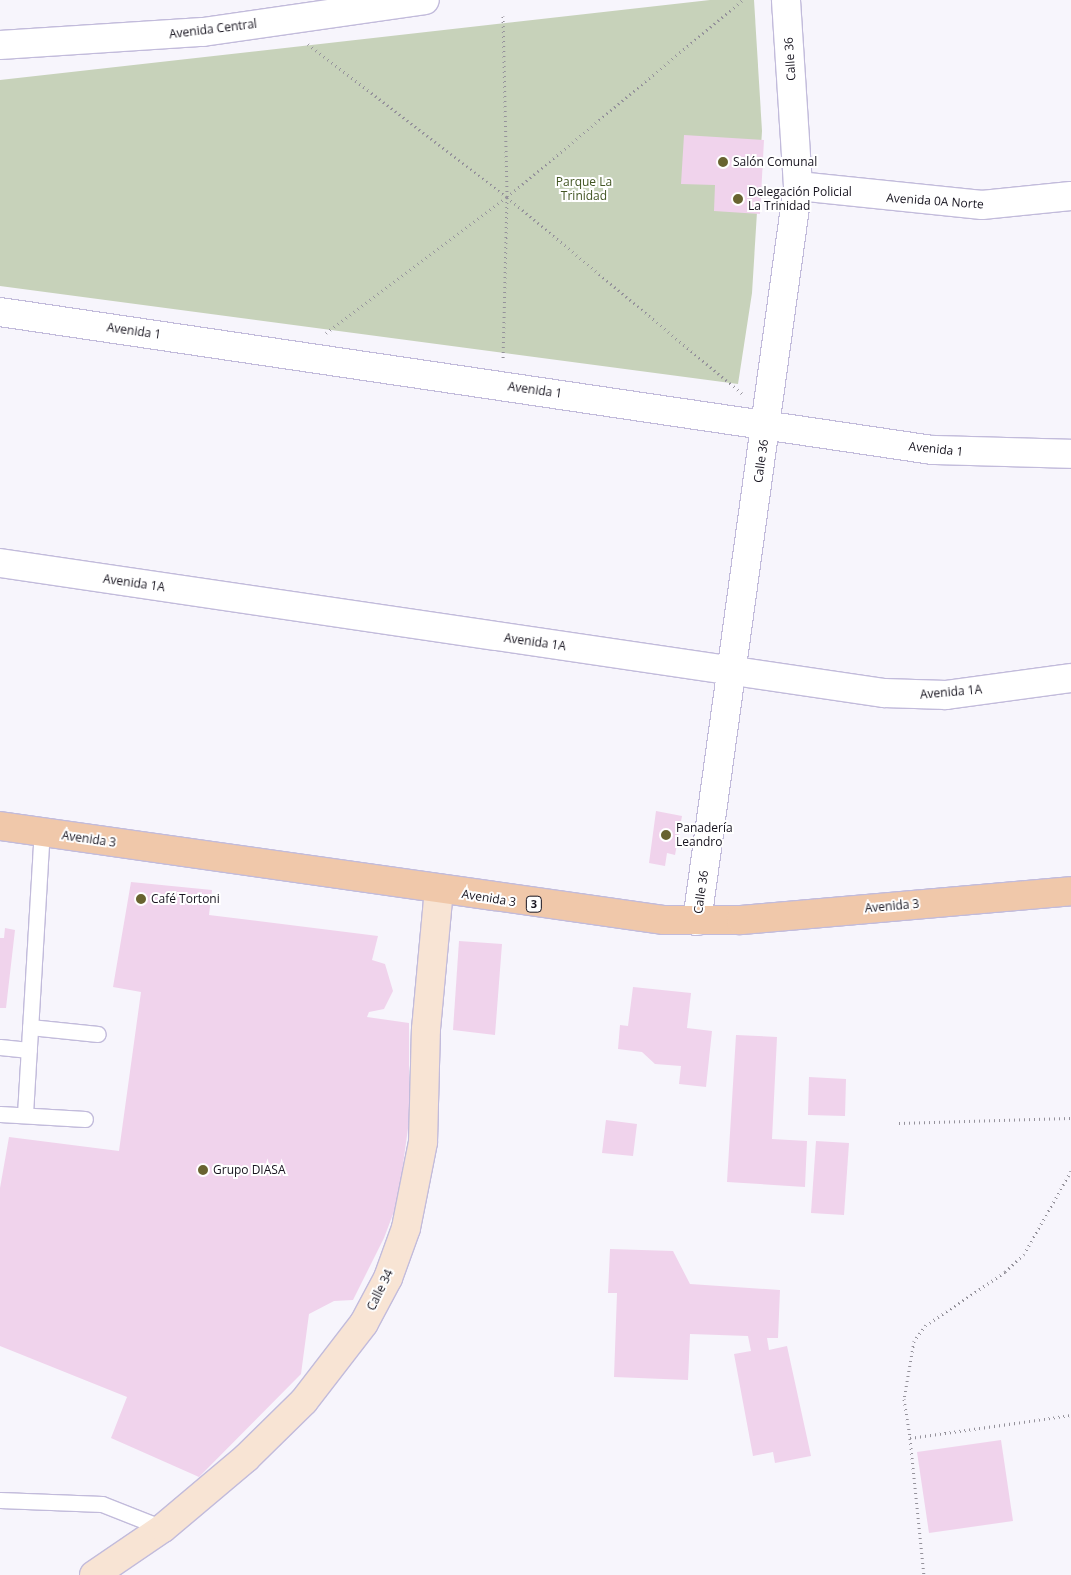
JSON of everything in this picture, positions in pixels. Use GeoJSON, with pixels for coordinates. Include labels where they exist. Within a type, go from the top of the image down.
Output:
{"type":"FeatureCollection","features":[{"type":"Feature","properties":{"kind":"main road","name":"Avenida 3"},"geometry":{"type":"LineString","coordinates":[[0,826],[594,914],[697,921],[1071,891]]}},
{"type":"Feature","properties":{"kind":"street","name":"Avenida Central"},"geometry":{"type":"LineString","coordinates":[[0,46],[203,32],[425,0]]}},
{"type":"Feature","properties":{"kind":"street","name":"Calle 36"},"geometry":{"type":"LineString","coordinates":[[697,921],[767,425],[798,186],[786,0]]}},
{"type":"Feature","properties":{"kind":"street","name":"Avenida 0A Norte"},"geometry":{"type":"LineString","coordinates":[[798,186],[982,205],[1071,196]]}},
{"type":"Feature","properties":{"kind":"street","name":"Avenida 1"},"geometry":{"type":"LineString","coordinates":[[0,312],[932,450],[1071,454]]}},
{"type":"Feature","properties":{"kind":"street","name":"Avenida 1A"},"geometry":{"type":"LineString","coordinates":[[0,563],[731,670],[926,696],[1071,678]]}},
{"type":"Feature","properties":{"kind":"street","name":"Calle 34"},"geometry":{"type":"LineString","coordinates":[[94,1575],[162,1528],[246,1458],[304,1401],[364,1323],[388,1278],[406,1228],[423,1142],[426,1029],[439,890]]}},
{"type":"Feature","properties":{"kind":"lane"},"geometry":{"type":"LineString","coordinates":[[25,1114],[42,832]]}},
{"type":"Feature","properties":{"kind":"lane"},"geometry":{"type":"LineString","coordinates":[[30,1026],[98,1034]]}},
{"type":"Feature","properties":{"kind":"lane"},"geometry":{"type":"LineString","coordinates":[[0,1047],[29,1050]]}},
{"type":"Feature","properties":{"kind":"lane"},"geometry":{"type":"LineString","coordinates":[[0,1114],[85,1119]]}},
{"type":"Feature","properties":{"kind":"lane"},"geometry":{"type":"LineString","coordinates":[[0,1500],[102,1504],[162,1528]]}},
{"type":"Feature","properties":{"kind":"path"},"geometry":{"type":"LineString","coordinates":[[319,338],[507,196],[743,0]]}},
{"type":"Feature","properties":{"kind":"path"},"geometry":{"type":"LineString","coordinates":[[503,16],[507,196],[503,364]]}},
{"type":"Feature","properties":{"kind":"path"},"geometry":{"type":"LineString","coordinates":[[304,42],[507,196],[746,396]]}},
{"type":"Feature","properties":{"kind":"path"},"geometry":{"type":"LineString","coordinates":[[899,1123],[1071,1118]]}},
{"type":"Feature","properties":{"kind":"path"},"geometry":{"type":"LineString","coordinates":[[924,1575],[905,1380],[914,1341],[926,1325],[1005,1272],[1024,1254],[1071,1171]]}},
{"type":"Feature","properties":{"kind":"path"},"geometry":{"type":"LineString","coordinates":[[910,1438],[1071,1415]]}},
{"type":"Feature","properties":{"kind":"green space","name":"Parque La Trinidad"},"geometry":{"type":"Polygon","coordinates":[[[710,0],[754,0],[762,131],[752,293],[738,384],[0,286],[0,80],[710,0]]]}},
{"type":"Feature","properties":{"kind":"building","name":"Salón Comunal"},"geometry":{"type":"Polygon","coordinates":[[[684,135],[764,140],[760,214],[714,211],[715,185],[681,184],[684,135]]]}},
{"type":"Feature","properties":{"kind":"building","name":"Panadería Leandro"},"geometry":{"type":"Polygon","coordinates":[[[656,811],[682,816],[675,855],[667,853],[665,866],[649,863],[656,811]]]}},
{"type":"Feature","properties":{"kind":"building","name":"Grupo DIASA"},"geometry":{"type":"Polygon","coordinates":[[[131,882],[212,890],[209,915],[378,936],[372,960],[385,964],[393,991],[384,1009],[369,1012],[367,1017],[409,1023],[409,1121],[398,1201],[384,1238],[353,1300],[334,1301],[309,1314],[301,1374],[199,1477],[111,1438],[127,1397],[0,1346],[0,1188],[9,1137],[119,1151],[141,992],[113,987],[131,882]]]}},
{"type":"Feature","properties":{"kind":"building"},"geometry":{"type":"Polygon","coordinates":[[[5,928],[15,930],[6,1008],[0,1008],[0,938],[4,938],[5,928]]]}},
{"type":"Feature","properties":{"kind":"building"},"geometry":{"type":"Polygon","coordinates":[[[459,941],[502,944],[495,1035],[453,1030],[459,941]]]}},
{"type":"Feature","properties":{"kind":"building"},"geometry":{"type":"Polygon","coordinates":[[[633,987],[691,993],[687,1028],[712,1031],[706,1087],[679,1084],[681,1066],[655,1064],[642,1052],[618,1049],[620,1025],[628,1026],[633,987]]]}},
{"type":"Feature","properties":{"kind":"building"},"geometry":{"type":"Polygon","coordinates":[[[736,1035],[777,1037],[772,1139],[807,1141],[805,1187],[727,1182],[736,1035]]]}},
{"type":"Feature","properties":{"kind":"building"},"geometry":{"type":"Polygon","coordinates":[[[809,1077],[846,1079],[845,1116],[808,1115],[809,1077]]]}},
{"type":"Feature","properties":{"kind":"building"},"geometry":{"type":"Polygon","coordinates":[[[606,1120],[637,1124],[633,1156],[602,1153],[606,1120]]]}},
{"type":"Feature","properties":{"kind":"building"},"geometry":{"type":"Polygon","coordinates":[[[816,1141],[849,1143],[844,1215],[811,1213],[816,1141]]]}},
{"type":"Feature","properties":{"kind":"building"},"geometry":{"type":"Polygon","coordinates":[[[610,1249],[673,1251],[690,1284],[780,1290],[778,1338],[767,1338],[769,1350],[787,1346],[811,1456],[775,1463],[773,1452],[753,1456],[734,1354],[751,1351],[748,1336],[690,1334],[688,1380],[614,1377],[617,1293],[608,1293],[610,1249]]]}},
{"type":"Feature","properties":{"kind":"building"},"geometry":{"type":"Polygon","coordinates":[[[1001,1440],[1013,1521],[929,1533],[917,1452],[1001,1440]]]}},
{"type":"Feature","properties":{"kind":"place","name":"Salón Comunal"},"geometry":{"type":"Point","coordinates":[723,162]}},
{"type":"Feature","properties":{"kind":"place","name":"Delegación Policial La Trinidad"},"geometry":{"type":"Point","coordinates":[738,199]}},
{"type":"Feature","properties":{"kind":"place","name":"Panadería Leandro"},"geometry":{"type":"Point","coordinates":[666,835]}},
{"type":"Feature","properties":{"kind":"place","name":"Café Tortoni"},"geometry":{"type":"Point","coordinates":[141,899]}},
{"type":"Feature","properties":{"kind":"place","name":"Grupo DIASA"},"geometry":{"type":"Point","coordinates":[203,1170]}}]}
